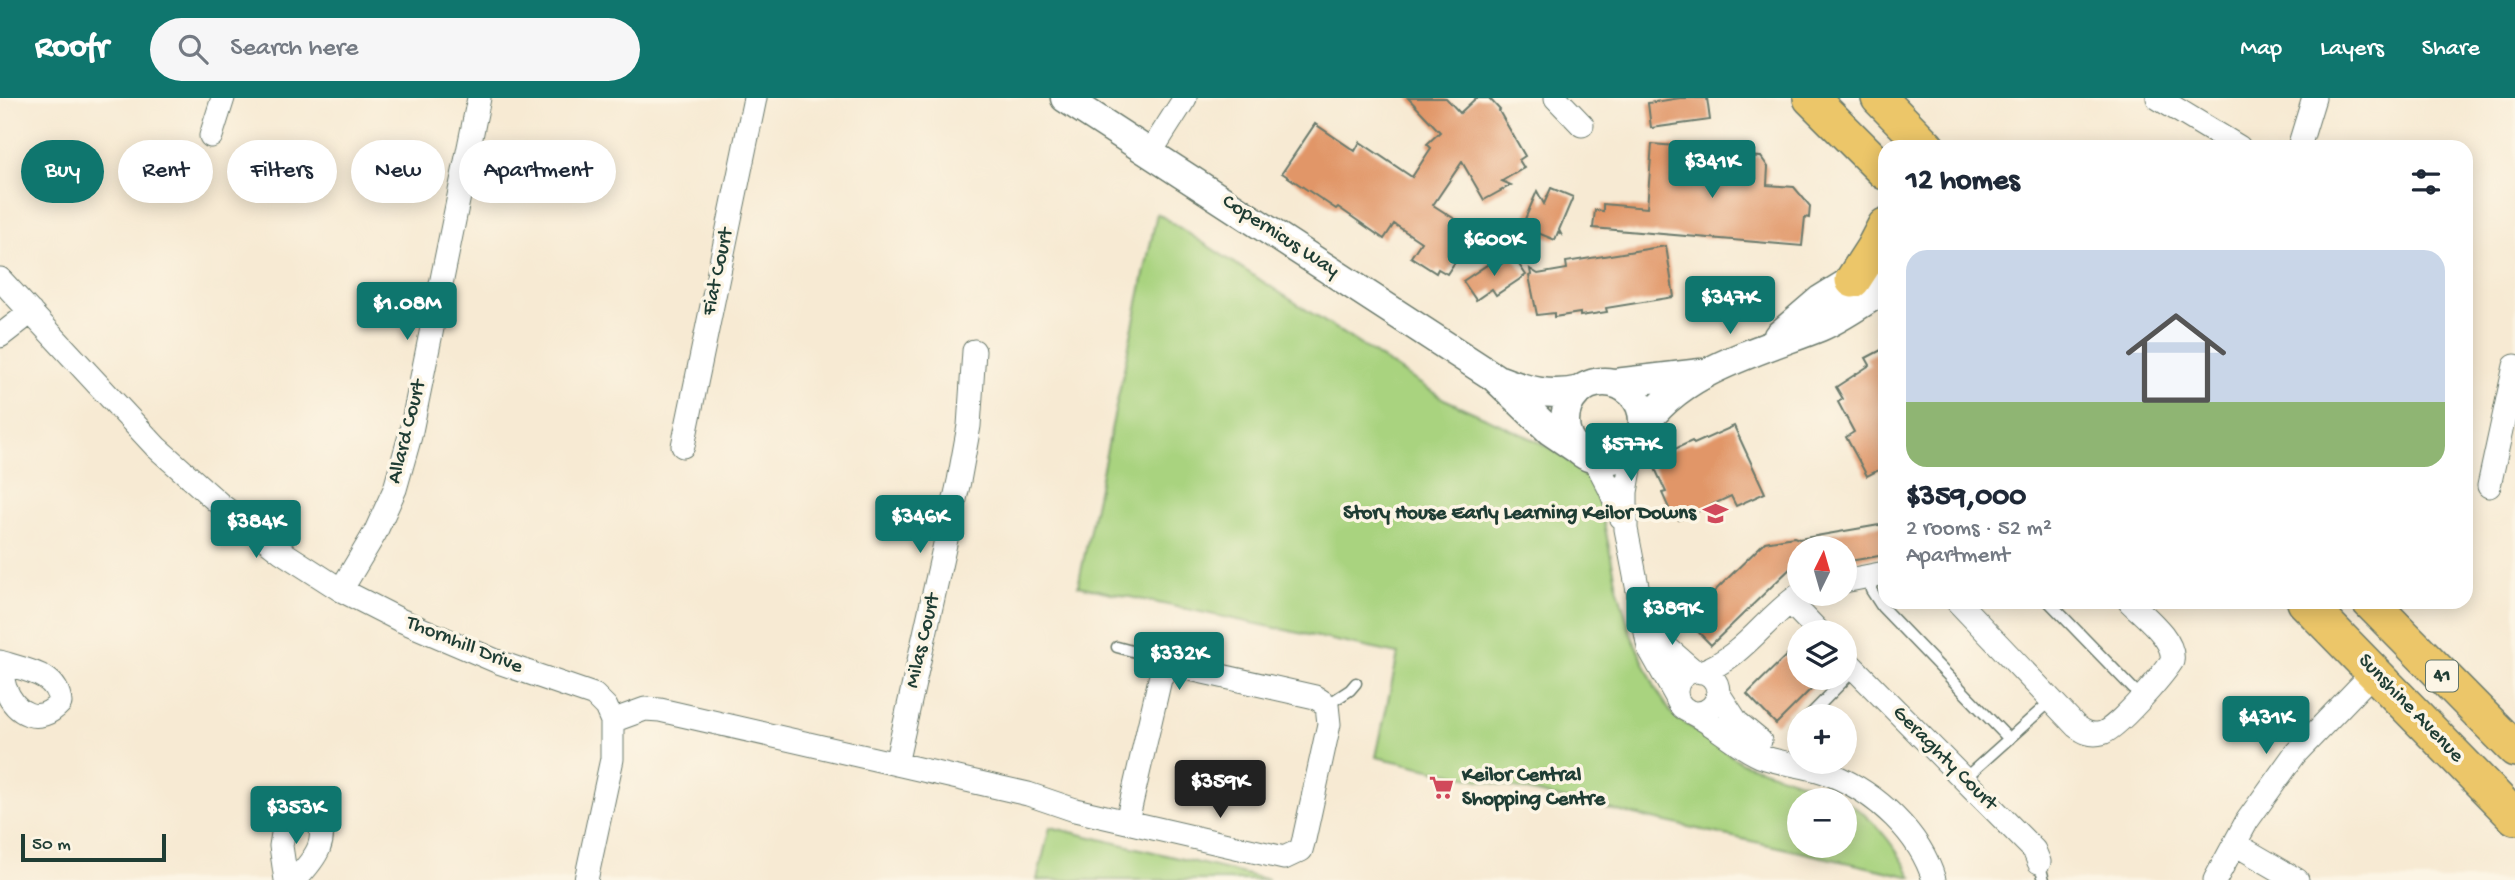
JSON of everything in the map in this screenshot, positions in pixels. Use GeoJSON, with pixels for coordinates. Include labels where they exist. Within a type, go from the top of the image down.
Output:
{"type":"FeatureCollection","features":[{"type":"Feature","properties":{"kind":"main road"},"geometry":{"type":"LineString","coordinates":[[1811,98],[1878,165]]}},
{"type":"Feature","properties":{"kind":"main road"},"geometry":{"type":"LineString","coordinates":[[1879,98],[1920,140]]}},
{"type":"Feature","properties":{"kind":"main road"},"geometry":{"type":"LineString","coordinates":[[1869,284],[1873,249],[1878,239]]}},
{"type":"Feature","properties":{"kind":"main road","name":"Sunshine Avenue"},"geometry":{"type":"LineString","coordinates":[[2312,609],[2515,817]]}},
{"type":"Feature","properties":{"kind":"main road"},"geometry":{"type":"LineString","coordinates":[[2380,612],[2426,675],[2515,770]]}},
{"type":"Feature","properties":{"kind":"main road","name":"41"},"geometry":{"type":"LineString","coordinates":[[2380,612],[2515,749]]}},
{"type":"Feature","properties":{"kind":"street"},"geometry":{"type":"LineString","coordinates":[[211,136],[223,98]]}},
{"type":"Feature","properties":{"kind":"street","name":"Allard Court"},"geometry":{"type":"LineString","coordinates":[[341,590],[375,533],[395,489],[406,449],[479,98]]}},
{"type":"Feature","properties":{"kind":"street","name":"Fiat Court"},"geometry":{"type":"LineString","coordinates":[[683,446],[755,98]]}},
{"type":"Feature","properties":{"kind":"street","name":"Copernicus Way"},"geometry":{"type":"LineString","coordinates":[[1065,98],[1494,377],[1550,431],[1588,455]]}},
{"type":"Feature","properties":{"kind":"street"},"geometry":{"type":"LineString","coordinates":[[1150,153],[1185,98]]}},
{"type":"Feature","properties":{"kind":"street"},"geometry":{"type":"LineString","coordinates":[[1556,98],[1582,125]]}},
{"type":"Feature","properties":{"kind":"street"},"geometry":{"type":"LineString","coordinates":[[2158,98],[2227,140]]}},
{"type":"Feature","properties":{"kind":"street"},"geometry":{"type":"LineString","coordinates":[[2301,140],[2314,98]]}},
{"type":"Feature","properties":{"kind":"street","name":"Thornhill Drive"},"geometry":{"type":"LineString","coordinates":[[0,279],[156,447],[222,506],[282,552],[341,590],[433,635],[501,663],[594,695],[606,707],[612,721]]}},
{"type":"Feature","properties":{"kind":"street"},"geometry":{"type":"LineString","coordinates":[[1588,455],[1603,459],[1620,456],[1638,438],[1653,412],[1667,398],[1710,371],[1768,344],[1819,300],[1869,284]]}},
{"type":"Feature","properties":{"kind":"street"},"geometry":{"type":"LineString","coordinates":[[0,336],[31,312]]}},
{"type":"Feature","properties":{"kind":"street","name":"Milas Court"},"geometry":{"type":"LineString","coordinates":[[896,764],[959,481],[969,426],[974,351]]}},
{"type":"Feature","properties":{"kind":"street"},"geometry":{"type":"LineString","coordinates":[[2489,486],[2515,366]]}},
{"type":"Feature","properties":{"kind":"street"},"geometry":{"type":"LineString","coordinates":[[1710,371],[1592,384],[1581,390],[1570,403],[1565,421],[1570,438],[1588,455],[1610,489],[1626,529],[1652,657],[1685,705],[1742,746],[1760,756],[1787,762]]}},
{"type":"Feature","properties":{"kind":"street","name":"Copernicus Way"},"geometry":{"type":"LineString","coordinates":[[1494,377],[1544,394],[1564,394],[1581,390]]}},
{"type":"Feature","properties":{"kind":"street"},"geometry":{"type":"LineString","coordinates":[[1615,383],[1626,388],[1641,407],[1638,438],[1626,492],[1626,529]]}},
{"type":"Feature","properties":{"kind":"street"},"geometry":{"type":"LineString","coordinates":[[1857,578],[1878,574]]}},
{"type":"Feature","properties":{"kind":"street"},"geometry":{"type":"LineString","coordinates":[[1641,604],[1656,634],[1666,647],[1715,680],[1718,692],[1737,722],[1787,759]]}},
{"type":"Feature","properties":{"kind":"street"},"geometry":{"type":"LineString","coordinates":[[1735,654],[1717,699],[1710,709],[1698,713],[1685,705],[1676,691],[1682,678],[1735,654],[1787,606]]}},
{"type":"Feature","properties":{"kind":"street"},"geometry":{"type":"LineString","coordinates":[[1965,609],[2083,731],[2096,734],[2111,729],[2170,664],[2173,654],[2170,643],[2137,609]]}},
{"type":"Feature","properties":{"kind":"street"},"geometry":{"type":"LineString","coordinates":[[586,880],[612,759],[612,721],[645,709],[660,710],[1028,794],[1075,810],[1284,858],[1301,850],[1329,724],[1327,705],[1315,697],[1181,667],[1167,669],[1160,679],[1127,821]]}},
{"type":"Feature","properties":{"kind":"street","name":"Geraghty Court"},"geometry":{"type":"LineString","coordinates":[[1857,671],[2034,850],[2041,871]]}},
{"type":"Feature","properties":{"kind":"street"},"geometry":{"type":"LineString","coordinates":[[2215,880],[2259,803],[2295,754],[2374,672]]}},
{"type":"Feature","properties":{"kind":"street"},"geometry":{"type":"LineString","coordinates":[[1828,774],[1867,794],[1884,808],[1922,852],[1934,880]]}},
{"type":"Feature","properties":{"kind":"street"},"geometry":{"type":"LineString","coordinates":[[286,880],[281,846],[285,821],[300,810],[314,811],[323,824],[321,838],[314,861],[295,880]]}},
{"type":"Feature","properties":{"kind":"street"},"geometry":{"type":"LineString","coordinates":[[2235,844],[2297,880]]}},
{"type":"Feature","properties":{"kind":"lane"},"geometry":{"type":"LineString","coordinates":[[1878,574],[1871,590],[1878,601]]}},
{"type":"Feature","properties":{"kind":"lane"},"geometry":{"type":"LineString","coordinates":[[1884,609],[2009,738]]}},
{"type":"Feature","properties":{"kind":"lane"},"geometry":{"type":"LineString","coordinates":[[2056,609],[2141,697]]}},
{"type":"Feature","properties":{"kind":"lane"},"geometry":{"type":"LineString","coordinates":[[1117,647],[1147,655],[1167,669]]}},
{"type":"Feature","properties":{"kind":"lane"},"geometry":{"type":"LineString","coordinates":[[1327,705],[1356,683]]}},
{"type":"Feature","properties":{"kind":"lane"},"geometry":{"type":"LineString","coordinates":[[1818,704],[1830,690]]}},
{"type":"Feature","properties":{"kind":"lane"},"geometry":{"type":"LineString","coordinates":[[1964,779],[2052,700]]}},
{"type":"Feature","properties":{"kind":"green space"},"geometry":{"type":"Polygon","coordinates":[[[1157,213],[1444,399],[1539,442],[1563,456],[1585,475],[1598,494],[1617,586],[1632,637],[1656,689],[1672,714],[1742,763],[1819,788],[1787,788],[1787,849],[1376,757],[1398,654],[1078,586],[1157,213]]]}},
{"type":"Feature","properties":{"kind":"green space"},"geometry":{"type":"Polygon","coordinates":[[[1857,809],[1884,834],[1912,877],[1827,858],[1857,858],[1857,809]]]}},
{"type":"Feature","properties":{"kind":"green space"},"geometry":{"type":"Polygon","coordinates":[[[1050,827],[1269,880],[1037,880],[1050,827]]]}},
{"type":"Feature","properties":{"kind":"building"},"geometry":{"type":"Polygon","coordinates":[[[1408,98],[1446,98],[1460,113],[1476,98],[1489,98],[1500,110],[1525,156],[1519,160],[1524,168],[1502,181],[1511,185],[1484,200],[1462,162],[1433,205],[1475,232],[1447,274],[1438,269],[1436,273],[1411,257],[1421,242],[1394,224],[1384,239],[1282,173],[1315,124],[1355,151],[1360,142],[1412,177],[1431,148],[1427,144],[1440,132],[1408,98]]]}},
{"type":"Feature","properties":{"kind":"building"},"geometry":{"type":"Polygon","coordinates":[[[1680,98],[1707,98],[1710,120],[1651,128],[1648,103],[1680,98]]]}},
{"type":"Feature","properties":{"kind":"building"},"geometry":{"type":"Polygon","coordinates":[[[1652,144],[1746,152],[1745,156],[1761,157],[1768,167],[1767,185],[1794,187],[1810,206],[1809,218],[1805,217],[1802,246],[1593,228],[1595,210],[1603,211],[1603,204],[1647,208],[1652,144]]]}},
{"type":"Feature","properties":{"kind":"building"},"geometry":{"type":"Polygon","coordinates":[[[1551,188],[1573,197],[1559,230],[1561,234],[1558,232],[1555,240],[1533,231],[1537,224],[1525,219],[1537,191],[1544,204],[1551,188]]]}},
{"type":"Feature","properties":{"kind":"building"},"geometry":{"type":"Polygon","coordinates":[[[1666,246],[1674,297],[1606,308],[1607,312],[1580,316],[1580,313],[1554,317],[1554,313],[1537,315],[1530,269],[1538,274],[1567,269],[1566,262],[1666,246]]]}},
{"type":"Feature","properties":{"kind":"building"},"geometry":{"type":"Polygon","coordinates":[[[1513,256],[1526,275],[1496,295],[1492,289],[1476,300],[1463,281],[1493,261],[1497,267],[1513,256]]]}},
{"type":"Feature","properties":{"kind":"building"},"geometry":{"type":"Polygon","coordinates":[[[1878,352],[1878,470],[1867,476],[1846,437],[1854,432],[1838,402],[1843,399],[1836,387],[1870,365],[1866,358],[1878,352]]]}},
{"type":"Feature","properties":{"kind":"building"},"geometry":{"type":"Polygon","coordinates":[[[1734,426],[1765,493],[1736,506],[1731,496],[1679,520],[1676,513],[1672,515],[1662,493],[1666,492],[1651,460],[1734,426]]]}},
{"type":"Feature","properties":{"kind":"building"},"geometry":{"type":"Polygon","coordinates":[[[1878,525],[1878,556],[1857,560],[1857,536],[1816,536],[1878,525]]]}},
{"type":"Feature","properties":{"kind":"building"},"geometry":{"type":"Polygon","coordinates":[[[1787,538],[1787,572],[1711,645],[1686,619],[1765,542],[1787,538]]]}},
{"type":"Feature","properties":{"kind":"building"},"geometry":{"type":"Polygon","coordinates":[[[1787,655],[1787,690],[1810,690],[1796,704],[1787,704],[1787,713],[1776,724],[1747,694],[1787,655]]]}},
{"type":"Feature","properties":{"kind":"place","name":"Story House Early Learning Keilor Downs"},"geometry":{"type":"Point","coordinates":[1716,514]}},
{"type":"Feature","properties":{"kind":"place","name":"Keilor Central Shopping Centre"},"geometry":{"type":"Point","coordinates":[1442,788]}}]}
